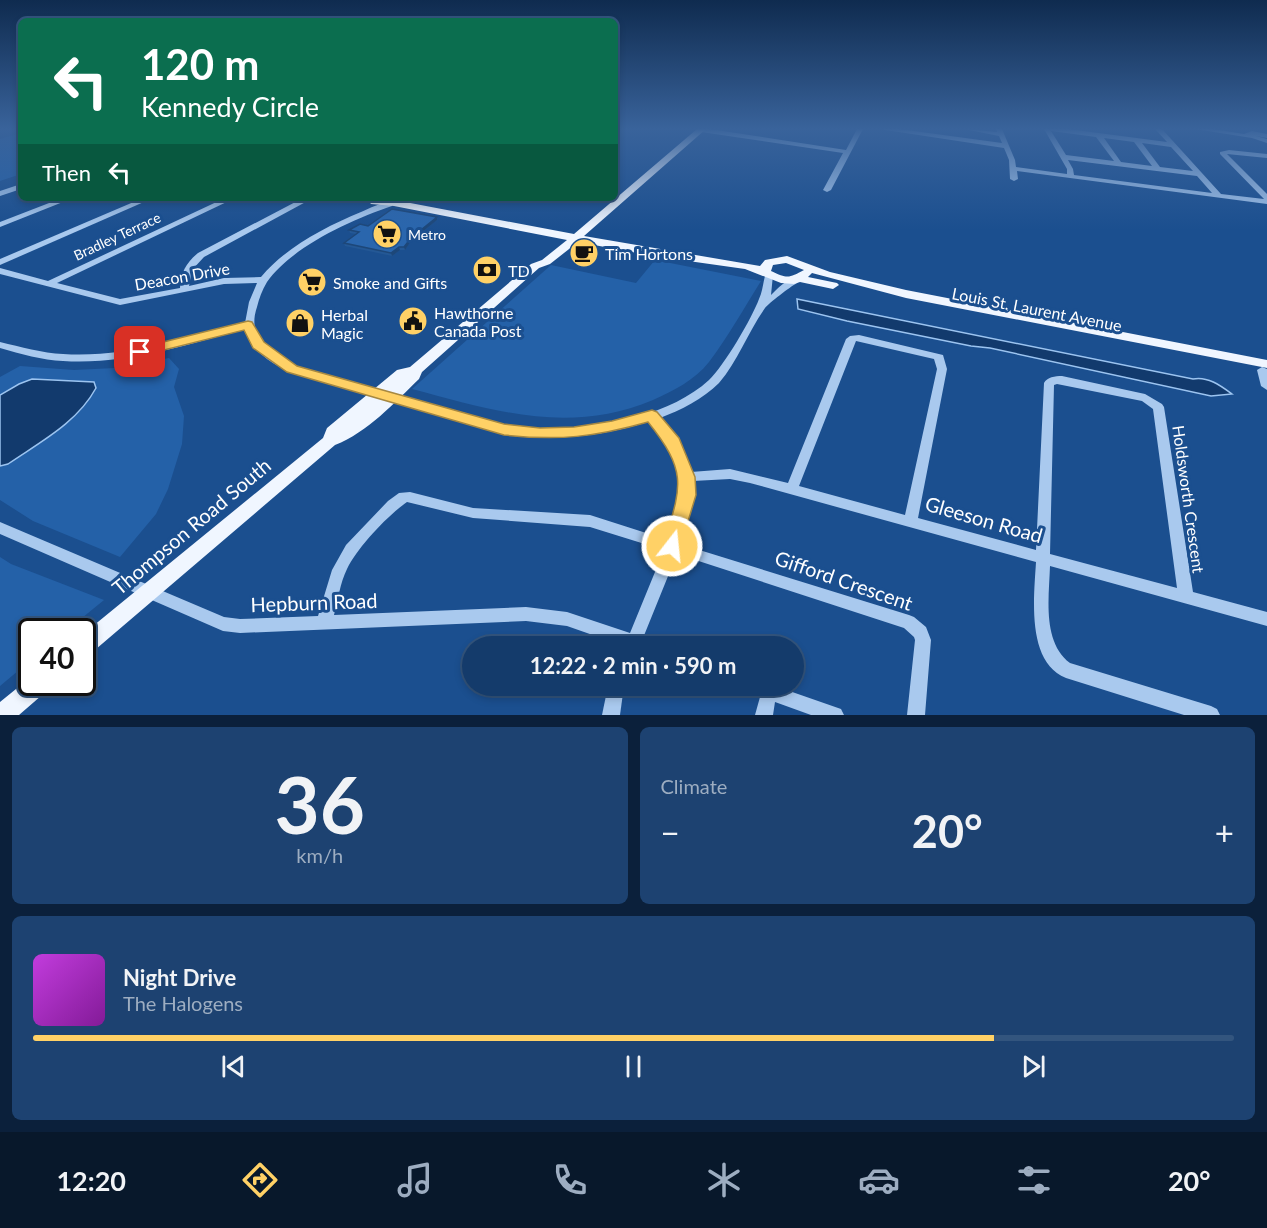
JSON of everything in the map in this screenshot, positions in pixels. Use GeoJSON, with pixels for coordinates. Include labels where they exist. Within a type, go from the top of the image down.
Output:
{"type":"FeatureCollection","features":[{"type":"Feature","properties":{"kind":"main road"},"geometry":{"type":"LineString","coordinates":[[618,191],[652,162]]}},
{"type":"Feature","properties":{"kind":"main road","name":"Thompson Road South"},"geometry":{"type":"LineString","coordinates":[[618,198],[661,162]]}},
{"type":"Feature","properties":{"kind":"main road"},"geometry":{"type":"LineString","coordinates":[[374,201],[378,204],[392,204],[574,234],[668,248],[794,261],[800,275],[781,280],[746,266],[653,253],[574,234],[429,201]]}},
{"type":"Feature","properties":{"kind":"main road"},"geometry":{"type":"LineString","coordinates":[[392,204],[398,201]]}},
{"type":"Feature","properties":{"kind":"main road","name":"Thompson Road South"},"geometry":{"type":"LineString","coordinates":[[96,636],[330,441],[341,438],[384,395],[414,376],[415,370],[536,266],[546,262],[608,201]]}},
{"type":"Feature","properties":{"kind":"main road","name":"Thompson Road South"},"geometry":{"type":"LineString","coordinates":[[574,234],[614,201]]}},
{"type":"Feature","properties":{"kind":"main road"},"geometry":{"type":"LineString","coordinates":[[767,273],[766,264],[774,260]]}},
{"type":"Feature","properties":{"kind":"main road","name":"Louis St. Laurent Avenue"},"geometry":{"type":"LineString","coordinates":[[800,275],[1265,368]]}},
{"type":"Feature","properties":{"kind":"main road"},"geometry":{"type":"LineString","coordinates":[[2,715],[24,696]]}},
{"type":"Feature","properties":{"kind":"street"},"geometry":{"type":"LineString","coordinates":[[827,190],[842,162]]}},
{"type":"Feature","properties":{"kind":"street"},"geometry":{"type":"LineString","coordinates":[[1012,162],[1014,179]]}},
{"type":"Feature","properties":{"kind":"street"},"geometry":{"type":"LineString","coordinates":[[1066,162],[1070,169],[1071,177]]}},
{"type":"Feature","properties":{"kind":"street"},"geometry":{"type":"LineString","coordinates":[[1106,162],[1199,174]]}},
{"type":"Feature","properties":{"kind":"street"},"geometry":{"type":"LineString","coordinates":[[1153,162],[1158,169]]}},
{"type":"Feature","properties":{"kind":"street"},"geometry":{"type":"LineString","coordinates":[[1189,162],[1220,197]]}},
{"type":"Feature","properties":{"kind":"street"},"geometry":{"type":"LineString","coordinates":[[1231,162],[1267,200]]}},
{"type":"Feature","properties":{"kind":"street"},"geometry":{"type":"LineString","coordinates":[[1014,169],[1220,197],[1267,200]]}},
{"type":"Feature","properties":{"kind":"street"},"geometry":{"type":"LineString","coordinates":[[0,194],[18,187]]}},
{"type":"Feature","properties":{"kind":"street"},"geometry":{"type":"LineString","coordinates":[[0,225],[61,201]]}},
{"type":"Feature","properties":{"kind":"street"},"geometry":{"type":"LineString","coordinates":[[0,262],[142,201]]}},
{"type":"Feature","properties":{"kind":"street","name":"Bradley Terrace"},"geometry":{"type":"LineString","coordinates":[[48,284],[225,201]]}},
{"type":"Feature","properties":{"kind":"street"},"geometry":{"type":"LineString","coordinates":[[185,290],[184,277],[190,264],[201,255],[303,201]]}},
{"type":"Feature","properties":{"kind":"street"},"geometry":{"type":"LineString","coordinates":[[351,220],[368,206],[370,201]]}},
{"type":"Feature","properties":{"kind":"street"},"geometry":{"type":"LineString","coordinates":[[392,204],[351,220],[304,246],[280,264],[265,280],[254,297],[248,325],[258,345],[292,369],[504,430],[540,434],[612,427],[652,416],[697,395],[713,382],[725,367],[763,304],[767,273]]}},
{"type":"Feature","properties":{"kind":"street","name":"Deacon Drive"},"geometry":{"type":"LineString","coordinates":[[0,271],[120,302],[224,281],[265,280]]}},
{"type":"Feature","properties":{"kind":"street"},"geometry":{"type":"LineString","coordinates":[[763,304],[773,299],[787,284],[800,275]]}},
{"type":"Feature","properties":{"kind":"street"},"geometry":{"type":"LineString","coordinates":[[2,348],[45,356],[99,358],[140,352],[248,325]]}},
{"type":"Feature","properties":{"kind":"street"},"geometry":{"type":"LineString","coordinates":[[792,489],[850,341],[859,338],[932,354],[939,357],[942,369],[911,520]]}},
{"type":"Feature","properties":{"kind":"street"},"geometry":{"type":"LineString","coordinates":[[1265,368],[1267,386]]}},
{"type":"Feature","properties":{"kind":"street","name":"Holdsworth Crescent"},"geometry":{"type":"LineString","coordinates":[[1043,558],[1049,383],[1062,380],[1145,398],[1154,403],[1161,416],[1186,598]]}},
{"type":"Feature","properties":{"kind":"street"},"geometry":{"type":"LineString","coordinates":[[639,636],[672,546],[687,495],[687,477],[673,442],[652,416]]}},
{"type":"Feature","properties":{"kind":"street","name":"Gleeson Road"},"geometry":{"type":"LineString","coordinates":[[687,477],[730,474],[792,489],[1267,619]]}},
{"type":"Feature","properties":{"kind":"street","name":"Gifford Crescent"},"geometry":{"type":"LineString","coordinates":[[324,623],[343,562],[365,534],[393,505],[404,498],[416,498],[473,513],[578,519],[672,546],[909,622],[920,632],[923,640],[916,715]]}},
{"type":"Feature","properties":{"kind":"street","name":"Hepburn Road"},"geometry":{"type":"LineString","coordinates":[[0,528],[223,624],[240,626],[526,614],[567,619],[612,636]]}},
{"type":"Feature","properties":{"kind":"street"},"geometry":{"type":"LineString","coordinates":[[1043,558],[1041,609],[1046,645],[1058,665],[1066,670],[1211,715]]}},
{"type":"Feature","properties":{"kind":"street"},"geometry":{"type":"LineString","coordinates":[[611,715],[614,696]]}},
{"type":"Feature","properties":{"kind":"street"},"geometry":{"type":"LineString","coordinates":[[764,715],[768,696]]}},
{"type":"Feature","properties":{"kind":"street"},"geometry":{"type":"LineString","coordinates":[[780,696],[835,715]]}},
{"type":"Feature","properties":{"kind":"shaded area"},"geometry":{"type":"Polygon","coordinates":[[[0,162],[18,162],[18,175],[0,181],[0,162]]]}},
{"type":"Feature","properties":{"kind":"shaded area"},"geometry":{"type":"Polygon","coordinates":[[[655,260],[761,281],[709,362],[690,380],[676,389],[653,400],[622,410],[592,416],[562,418],[503,411],[412,389],[551,265],[636,283],[655,260]]]}},
{"type":"Feature","properties":{"kind":"shaded area"},"geometry":{"type":"Polygon","coordinates":[[[797,299],[1193,379],[1204,379],[1214,382],[1232,394],[1211,396],[990,348],[847,321],[798,309],[797,299]]]}},
{"type":"Feature","properties":{"kind":"shaded area"},"geometry":{"type":"Polygon","coordinates":[[[169,358],[179,369],[174,387],[184,416],[182,444],[168,489],[156,514],[120,557],[33,521],[0,500],[0,377],[20,366],[74,370],[115,368],[169,358]]]}},
{"type":"Feature","properties":{"kind":"shaded area"},"geometry":{"type":"Polygon","coordinates":[[[32,379],[94,382],[96,388],[79,412],[57,431],[8,464],[0,466],[0,395],[32,379]]]}},
{"type":"Feature","properties":{"kind":"shaded area"},"geometry":{"type":"Polygon","coordinates":[[[0,557],[11,564],[104,600],[82,618],[18,618],[18,671],[0,686],[0,557]]]}},
{"type":"Feature","properties":{"kind":"building","name":"Metro"},"geometry":{"type":"Polygon","coordinates":[[[392,209],[437,217],[411,238],[404,247],[399,247],[391,253],[344,243],[359,232],[349,230],[360,224],[368,226],[392,209]]]}},
{"type":"Feature","properties":{"kind":"building"},"geometry":{"type":"Polygon","coordinates":[[[579,240],[594,243],[594,247],[583,249],[573,247],[579,240]]]}},
{"type":"Feature","properties":{"kind":"place","name":"Metro"},"geometry":{"type":"Point","coordinates":[387,234]}},
{"type":"Feature","properties":{"kind":"place","name":"Tim Hortons"},"geometry":{"type":"Point","coordinates":[584,253]}},
{"type":"Feature","properties":{"kind":"place","name":"TD"},"geometry":{"type":"Point","coordinates":[487,270]}},
{"type":"Feature","properties":{"kind":"place","name":"Smoke and Gifts"},"geometry":{"type":"Point","coordinates":[312,282]}},
{"type":"Feature","properties":{"kind":"place","name":"Hawthorne Canada Post"},"geometry":{"type":"Point","coordinates":[413,321]}},
{"type":"Feature","properties":{"kind":"place","name":"Herbal Magic"},"geometry":{"type":"Point","coordinates":[300,323]}},
{"type":"Feature","properties":{"kind":"route"},"geometry":{"type":"LineString","coordinates":[[140,352],[248,325],[258,345],[292,369],[504,430],[540,434],[574,433],[612,427],[652,416],[673,442],[687,477],[687,495],[672,546]]}}]}
